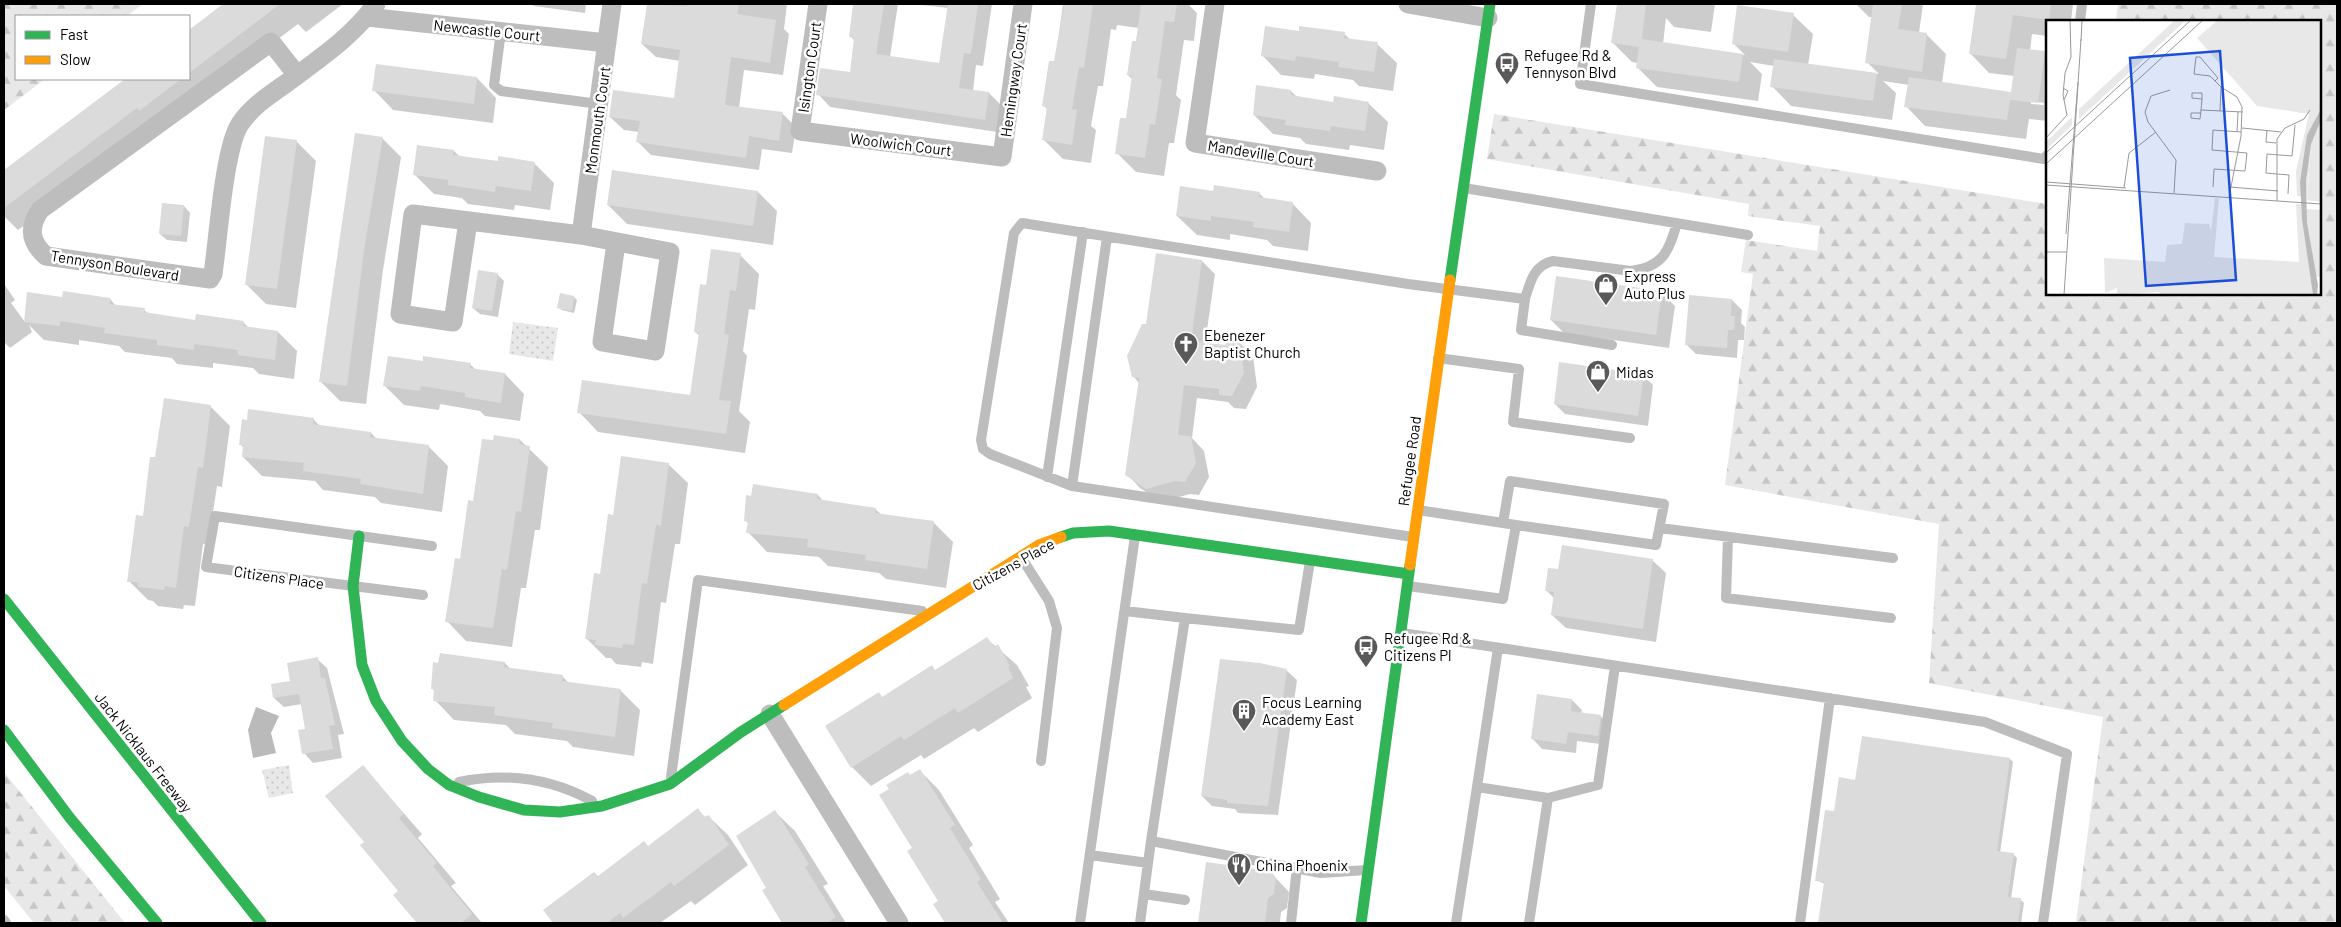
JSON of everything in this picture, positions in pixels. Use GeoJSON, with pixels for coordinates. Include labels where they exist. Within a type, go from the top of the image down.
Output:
{"type":"FeatureCollection","features":[{"type":"Feature","properties":{"kind":"main road","name":"Refugee Road"},"geometry":{"type":"LineString","coordinates":[[1360,923],[1438,358],[1489,11]]}},
{"type":"Feature","properties":{"kind":"main road","name":"Citizens Place"},"geometry":{"type":"LineString","coordinates":[[360,536],[353,586],[356,628],[362,665],[376,700],[402,741],[428,769],[449,785],[479,797],[524,810],[560,812],[602,806],[670,784],[741,732],[1020,556],[1039,545],[1073,533],[1109,531],[1408,574]]}},
{"type":"Feature","properties":{"kind":"main road","name":"Jack Nicklaus Freeway"},"geometry":{"type":"LineString","coordinates":[[4,599],[261,923]]}},
{"type":"Feature","properties":{"kind":"main road"},"geometry":{"type":"LineString","coordinates":[[4,730],[70,818],[157,923]]}},
{"type":"Feature","properties":{"kind":"street","name":"Monmouth Court"},"geometry":{"type":"LineString","coordinates":[[581,235],[612,4]]}},
{"type":"Feature","properties":{"kind":"street","name":"Isington Court"},"geometry":{"type":"LineString","coordinates":[[800,131],[818,4]]}},
{"type":"Feature","properties":{"kind":"street","name":"Hemingway Court"},"geometry":{"type":"LineString","coordinates":[[1002,157],[1023,4]]}},
{"type":"Feature","properties":{"kind":"street","name":"Mandeville Court"},"geometry":{"type":"LineString","coordinates":[[1215,4],[1195,143],[1377,171]]}},
{"type":"Feature","properties":{"kind":"street"},"geometry":{"type":"LineString","coordinates":[[1408,4],[1489,11]]}},
{"type":"Feature","properties":{"kind":"street","name":"Newcastle Court"},"geometry":{"type":"LineString","coordinates":[[372,10],[501,31],[606,43]]}},
{"type":"Feature","properties":{"kind":"street","name":"Tennyson Boulevard"},"geometry":{"type":"LineString","coordinates":[[297,75],[271,42],[40,210],[33,221],[31,235],[36,247],[46,256],[210,279],[213,274],[230,150],[239,125],[256,105],[340,44],[372,10]]}},
{"type":"Feature","properties":{"kind":"street","name":"Woolwich Court"},"geometry":{"type":"LineString","coordinates":[[800,131],[1002,157]]}},
{"type":"Feature","properties":{"kind":"street"},"geometry":{"type":"LineString","coordinates":[[468,221],[453,322],[400,314],[413,214],[581,235],[670,252],[655,351],[602,342],[616,243]]}},
{"type":"Feature","properties":{"kind":"street"},"geometry":{"type":"LineString","coordinates":[[770,714],[899,923]]}},
{"type":"Feature","properties":{"kind":"lane"},"geometry":{"type":"LineString","coordinates":[[1591,4],[1580,84],[2044,160],[2046,157]]}},
{"type":"Feature","properties":{"kind":"lane"},"geometry":{"type":"LineString","coordinates":[[2080,20],[2082,4]]}},
{"type":"Feature","properties":{"kind":"lane"},"geometry":{"type":"LineString","coordinates":[[501,31],[494,85],[501,91],[598,104]]}},
{"type":"Feature","properties":{"kind":"lane"},"geometry":{"type":"LineString","coordinates":[[1463,188],[1748,235]]}},
{"type":"Feature","properties":{"kind":"lane"},"geometry":{"type":"LineString","coordinates":[[1414,537],[1072,486],[990,454],[983,449],[981,440],[1014,233],[1022,223],[1448,290],[1525,299]]}},
{"type":"Feature","properties":{"kind":"lane"},"geometry":{"type":"LineString","coordinates":[[1612,345],[1521,330],[1525,299],[1534,273],[1547,262],[1553,261],[1631,271],[1640,270],[1656,262],[1670,248],[1677,223]]}},
{"type":"Feature","properties":{"kind":"lane"},"geometry":{"type":"LineString","coordinates":[[1047,477],[1083,232]]}},
{"type":"Feature","properties":{"kind":"lane"},"geometry":{"type":"LineString","coordinates":[[1072,486],[1107,237]]}},
{"type":"Feature","properties":{"kind":"lane"},"geometry":{"type":"LineString","coordinates":[[1438,358],[1519,370],[1513,422],[1630,438]]}},
{"type":"Feature","properties":{"kind":"lane"},"geometry":{"type":"LineString","coordinates":[[1417,510],[1516,525],[1656,545],[1664,504],[1510,481],[1503,523]]}},
{"type":"Feature","properties":{"kind":"lane","name":"Citizens Place"},"geometry":{"type":"LineString","coordinates":[[360,536],[214,516],[206,567],[423,596]]}},
{"type":"Feature","properties":{"kind":"lane"},"geometry":{"type":"LineString","coordinates":[[1407,586],[1503,599],[1516,525]]}},
{"type":"Feature","properties":{"kind":"lane"},"geometry":{"type":"LineString","coordinates":[[1660,528],[1893,558]]}},
{"type":"Feature","properties":{"kind":"lane"},"geometry":{"type":"LineString","coordinates":[[1080,923],[1136,535]]}},
{"type":"Feature","properties":{"kind":"lane"},"geometry":{"type":"LineString","coordinates":[[360,536],[432,546]]}},
{"type":"Feature","properties":{"kind":"lane"},"geometry":{"type":"LineString","coordinates":[[1728,536],[1726,598],[1891,618]]}},
{"type":"Feature","properties":{"kind":"lane"},"geometry":{"type":"LineString","coordinates":[[1020,556],[1049,601],[1057,628],[1042,762]]}},
{"type":"Feature","properties":{"kind":"lane"},"geometry":{"type":"LineString","coordinates":[[1125,611],[1299,630],[1310,560]]}},
{"type":"Feature","properties":{"kind":"lane"},"geometry":{"type":"LineString","coordinates":[[670,784],[698,580],[931,612]]}},
{"type":"Feature","properties":{"kind":"lane"},"geometry":{"type":"LineString","coordinates":[[1140,923],[1185,618]]}},
{"type":"Feature","properties":{"kind":"lane"},"geometry":{"type":"LineString","coordinates":[[1400,633],[1985,722],[2067,754],[2043,923]]}},
{"type":"Feature","properties":{"kind":"lane"},"geometry":{"type":"LineString","coordinates":[[1456,923],[1498,648]]}},
{"type":"Feature","properties":{"kind":"lane"},"geometry":{"type":"LineString","coordinates":[[1477,787],[1548,798],[1598,785],[1615,666]]}},
{"type":"Feature","properties":{"kind":"lane"},"geometry":{"type":"LineString","coordinates":[[1800,923],[1830,698]]}},
{"type":"Feature","properties":{"kind":"lane"},"geometry":{"type":"LineString","coordinates":[[449,785],[480,778],[515,776],[541,780],[571,789],[602,806]]}},
{"type":"Feature","properties":{"kind":"lane"},"geometry":{"type":"LineString","coordinates":[[1529,923],[1548,798]]}},
{"type":"Feature","properties":{"kind":"lane"},"geometry":{"type":"LineString","coordinates":[[1151,841],[1321,874],[1368,870]]}},
{"type":"Feature","properties":{"kind":"lane"},"geometry":{"type":"LineString","coordinates":[[1090,855],[1148,863]]}},
{"type":"Feature","properties":{"kind":"lane"},"geometry":{"type":"LineString","coordinates":[[1291,923],[1297,868]]}},
{"type":"Feature","properties":{"kind":"lane"},"geometry":{"type":"LineString","coordinates":[[1144,894],[1185,900]]}},
{"type":"Feature","properties":{"kind":"green space"},"geometry":{"type":"Polygon","coordinates":[[[4,4],[143,4],[128,15],[15,15],[15,80],[44,80],[4,110],[4,4]]]}},
{"type":"Feature","properties":{"kind":"green space"},"geometry":{"type":"Polygon","coordinates":[[[2118,4],[2337,4],[2337,923],[2076,923],[2103,717],[1929,683],[1939,524],[1725,485],[1753,274],[1741,272],[1746,240],[1817,251],[1820,226],[1748,216],[1749,204],[1487,159],[1494,114],[2046,204],[2046,295],[2321,295],[2321,20],[2116,20],[2118,4]]]}},
{"type":"Feature","properties":{"kind":"green space"},"geometry":{"type":"Polygon","coordinates":[[[513,322],[558,328],[553,361],[509,354],[513,322]]]}},
{"type":"Feature","properties":{"kind":"green space"},"geometry":{"type":"Polygon","coordinates":[[[289,765],[293,793],[269,798],[262,770],[289,765]]]}},
{"type":"Feature","properties":{"kind":"green space"},"geometry":{"type":"Polygon","coordinates":[[[4,772],[125,923],[34,923],[4,886],[4,772]]]}},
{"type":"Feature","properties":{"kind":"shaded area"},"geometry":{"type":"Polygon","coordinates":[[[256,707],[279,716],[271,733],[276,753],[253,758],[248,730],[256,707]]]}},
{"type":"Feature","properties":{"kind":"building"},"geometry":{"type":"Polygon","coordinates":[[[223,4],[280,4],[190,72],[190,29],[223,4]]]}},
{"type":"Feature","properties":{"kind":"building"},"geometry":{"type":"Polygon","coordinates":[[[647,4],[687,6],[687,4],[739,4],[737,14],[776,20],[770,63],[731,57],[725,105],[783,112],[779,141],[749,136],[746,158],[636,142],[640,121],[609,117],[613,90],[674,98],[680,50],[641,44],[647,4]]]}},
{"type":"Feature","properties":{"kind":"building"},"geometry":{"type":"Polygon","coordinates":[[[853,4],[884,4],[876,54],[939,63],[948,4],[978,4],[971,54],[964,53],[959,88],[989,92],[985,120],[816,95],[820,68],[850,72],[854,38],[849,37],[853,4]]]}},
{"type":"Feature","properties":{"kind":"building"},"geometry":{"type":"Polygon","coordinates":[[[1064,4],[1093,4],[1084,68],[1079,67],[1072,109],[1077,110],[1072,145],[1042,140],[1047,107],[1042,106],[1049,61],[1054,61],[1064,4]]]}},
{"type":"Feature","properties":{"kind":"building"},"geometry":{"type":"Polygon","coordinates":[[[1141,4],[1177,4],[1174,22],[1165,21],[1157,78],[1162,79],[1155,125],[1150,124],[1145,158],[1115,154],[1120,118],[1126,118],[1132,76],[1127,75],[1132,41],[1136,41],[1141,4]]]}},
{"type":"Feature","properties":{"kind":"building"},"geometry":{"type":"Polygon","coordinates":[[[1617,4],[1646,4],[1642,39],[1743,54],[1739,82],[1636,68],[1639,47],[1611,43],[1617,4]]]}},
{"type":"Feature","properties":{"kind":"building"},"geometry":{"type":"Polygon","coordinates":[[[1873,4],[1902,4],[1898,29],[1927,33],[1922,72],[1865,63],[1873,4]]]}},
{"type":"Feature","properties":{"kind":"building"},"geometry":{"type":"Polygon","coordinates":[[[1976,4],[2051,4],[2049,20],[2013,15],[2006,59],[1969,54],[1976,4]]]}},
{"type":"Feature","properties":{"kind":"building"},"geometry":{"type":"Polygon","coordinates":[[[1737,5],[1794,13],[1788,52],[1732,44],[1737,5]]]}},
{"type":"Feature","properties":{"kind":"building"},"geometry":{"type":"Polygon","coordinates":[[[1265,26],[1299,31],[1299,26],[1345,32],[1344,38],[1378,42],[1374,72],[1338,67],[1339,62],[1296,56],[1295,61],[1261,56],[1265,26]]]}},
{"type":"Feature","properties":{"kind":"building"},"geometry":{"type":"Polygon","coordinates":[[[2017,48],[2045,51],[2038,103],[2010,100],[2007,120],[1904,107],[1909,77],[2011,92],[2017,48]]]}},
{"type":"Feature","properties":{"kind":"building"},"geometry":{"type":"Polygon","coordinates":[[[1774,59],[1877,73],[1873,101],[1770,87],[1774,59]]]}},
{"type":"Feature","properties":{"kind":"building"},"geometry":{"type":"Polygon","coordinates":[[[376,64],[477,77],[474,104],[372,91],[376,64]]]}},
{"type":"Feature","properties":{"kind":"building"},"geometry":{"type":"Polygon","coordinates":[[[124,80],[180,80],[139,111],[137,108],[4,208],[4,170],[124,80]]]}},
{"type":"Feature","properties":{"kind":"building"},"geometry":{"type":"Polygon","coordinates":[[[1256,85],[1291,90],[1291,95],[1333,102],[1334,96],[1369,102],[1365,131],[1331,126],[1330,131],[1285,125],[1286,120],[1253,115],[1256,85]]]}},
{"type":"Feature","properties":{"kind":"building"},"geometry":{"type":"Polygon","coordinates":[[[355,133],[383,137],[364,250],[347,386],[319,382],[355,133]]]}},
{"type":"Feature","properties":{"kind":"building"},"geometry":{"type":"Polygon","coordinates":[[[265,136],[297,140],[277,289],[245,285],[265,136]]]}},
{"type":"Feature","properties":{"kind":"building"},"geometry":{"type":"Polygon","coordinates":[[[417,145],[454,150],[453,155],[498,161],[498,156],[535,162],[531,191],[496,186],[495,192],[448,185],[448,180],[413,175],[417,145]]]}},
{"type":"Feature","properties":{"kind":"building"},"geometry":{"type":"Polygon","coordinates":[[[612,170],[758,191],[753,226],[607,205],[612,170]]]}},
{"type":"Feature","properties":{"kind":"building"},"geometry":{"type":"Polygon","coordinates":[[[1214,185],[1260,192],[1259,197],[1293,202],[1289,232],[1253,227],[1254,222],[1211,216],[1211,221],[1176,216],[1180,186],[1213,191],[1214,185]]]}},
{"type":"Feature","properties":{"kind":"building"},"geometry":{"type":"Polygon","coordinates":[[[162,203],[184,205],[181,236],[159,234],[162,203]]]}},
{"type":"Feature","properties":{"kind":"building"},"geometry":{"type":"Polygon","coordinates":[[[711,249],[741,253],[736,291],[730,290],[724,334],[729,335],[719,400],[731,401],[726,434],[577,413],[582,380],[690,395],[699,333],[694,332],[700,284],[706,285],[711,249]]]}},
{"type":"Feature","properties":{"kind":"building","name":"Ebenezer Baptist Church"},"geometry":{"type":"Polygon","coordinates":[[[1156,253],[1202,260],[1191,341],[1225,345],[1228,339],[1240,341],[1244,373],[1232,396],[1219,395],[1219,389],[1184,385],[1178,435],[1191,436],[1196,463],[1185,482],[1175,481],[1146,489],[1125,475],[1139,378],[1132,377],[1127,356],[1142,324],[1146,324],[1156,253]]]}},
{"type":"Feature","properties":{"kind":"building"},"geometry":{"type":"Polygon","coordinates":[[[478,270],[498,273],[492,311],[472,308],[478,270]]]}},
{"type":"Feature","properties":{"kind":"building","name":"Express Auto Plus"},"geometry":{"type":"Polygon","coordinates":[[[1556,276],[1662,291],[1656,335],[1550,320],[1556,276]]]}},
{"type":"Feature","properties":{"kind":"building"},"geometry":{"type":"Polygon","coordinates":[[[63,291],[110,298],[110,304],[145,308],[144,312],[195,320],[196,314],[244,321],[243,326],[278,331],[275,360],[238,355],[238,350],[194,344],[194,350],[157,345],[157,340],[104,333],[105,328],[60,321],[60,326],[24,322],[27,292],[62,297],[63,291]]]}},
{"type":"Feature","properties":{"kind":"building"},"geometry":{"type":"Polygon","coordinates":[[[560,293],[574,296],[572,311],[557,308],[560,293]]]}},
{"type":"Feature","properties":{"kind":"building"},"geometry":{"type":"Polygon","coordinates":[[[1689,295],[1732,299],[1731,316],[1735,316],[1734,330],[1728,330],[1727,348],[1685,345],[1689,295]]]}},
{"type":"Feature","properties":{"kind":"building"},"geometry":{"type":"Polygon","coordinates":[[[388,356],[423,361],[423,356],[471,363],[470,368],[505,373],[501,403],[465,397],[465,393],[421,386],[420,391],[383,386],[388,356]]]}},
{"type":"Feature","properties":{"kind":"building","name":"Midas"},"geometry":{"type":"Polygon","coordinates":[[[1559,362],[1644,374],[1638,416],[1554,404],[1559,362]]]}},
{"type":"Feature","properties":{"kind":"building"},"geometry":{"type":"Polygon","coordinates":[[[164,398],[211,405],[203,468],[198,467],[189,527],[184,526],[176,588],[165,586],[164,590],[138,587],[138,582],[127,582],[136,515],[143,516],[150,457],[155,457],[164,398]]]}},
{"type":"Feature","properties":{"kind":"building"},"geometry":{"type":"Polygon","coordinates":[[[248,409],[314,418],[313,424],[371,432],[370,437],[429,445],[423,494],[360,484],[361,479],[303,471],[304,463],[242,457],[243,445],[239,445],[242,419],[247,420],[248,409]]]}},
{"type":"Feature","properties":{"kind":"building"},"geometry":{"type":"Polygon","coordinates":[[[494,435],[520,439],[519,444],[530,446],[521,512],[516,511],[507,570],[502,569],[493,628],[445,622],[455,558],[460,559],[468,500],[473,501],[482,439],[493,440],[494,435]]]}},
{"type":"Feature","properties":{"kind":"building"},"geometry":{"type":"Polygon","coordinates":[[[621,456],[669,463],[661,526],[656,525],[647,584],[642,583],[634,645],[623,644],[622,648],[595,645],[596,640],[585,639],[594,573],[600,574],[608,514],[613,515],[621,456]]]}},
{"type":"Feature","properties":{"kind":"building"},"geometry":{"type":"Polygon","coordinates":[[[753,484],[818,494],[817,499],[876,508],[875,513],[934,521],[927,569],[865,560],[866,555],[807,547],[808,539],[746,533],[748,521],[744,521],[746,495],[751,496],[753,484]]]}},
{"type":"Feature","properties":{"kind":"building"},"geometry":{"type":"Polygon","coordinates":[[[1562,545],[1653,559],[1643,629],[1551,615],[1554,592],[1545,591],[1548,568],[1558,569],[1562,545]]]}},
{"type":"Feature","properties":{"kind":"building"},"geometry":{"type":"Polygon","coordinates":[[[987,637],[994,647],[998,644],[1010,666],[1008,667],[1013,678],[958,713],[955,708],[904,740],[901,736],[851,768],[825,726],[879,692],[882,697],[932,665],[935,670],[987,637]]]}},
{"type":"Feature","properties":{"kind":"building"},"geometry":{"type":"Polygon","coordinates":[[[440,653],[505,662],[504,667],[563,675],[562,681],[621,689],[615,737],[552,728],[553,723],[494,715],[495,707],[433,701],[434,689],[431,689],[433,662],[438,663],[440,653]]]}},
{"type":"Feature","properties":{"kind":"building"},"geometry":{"type":"Polygon","coordinates":[[[318,657],[321,678],[325,678],[335,725],[329,726],[333,749],[302,754],[298,730],[305,729],[299,694],[273,698],[271,684],[290,681],[287,663],[318,657]]]}},
{"type":"Feature","properties":{"kind":"building","name":"Focus Learning Academy East"},"geometry":{"type":"Polygon","coordinates":[[[1220,659],[1260,663],[1287,669],[1268,806],[1227,803],[1227,800],[1201,796],[1220,659]]]}},
{"type":"Feature","properties":{"kind":"building"},"geometry":{"type":"Polygon","coordinates":[[[1537,694],[1572,699],[1571,711],[1601,715],[1598,736],[1568,732],[1566,744],[1531,739],[1537,694]]]}},
{"type":"Feature","properties":{"kind":"building"},"geometry":{"type":"Polygon","coordinates":[[[1862,736],[2010,758],[1997,851],[2014,853],[2008,897],[2021,898],[2018,923],[1818,923],[1824,882],[1815,881],[1825,810],[1834,811],[1839,777],[1855,780],[1862,736]]]}},
{"type":"Feature","properties":{"kind":"building"},"geometry":{"type":"Polygon","coordinates":[[[363,765],[404,814],[399,818],[437,863],[433,866],[472,914],[461,923],[417,923],[393,895],[398,891],[360,845],[364,842],[325,796],[363,765]]]}},
{"type":"Feature","properties":{"kind":"building"},"geometry":{"type":"Polygon","coordinates":[[[920,769],[955,825],[950,828],[981,879],[977,882],[1003,923],[945,923],[933,904],[938,901],[907,851],[912,848],[879,795],[889,789],[886,785],[908,772],[910,775],[920,769]]]}},
{"type":"Feature","properties":{"kind":"building"},"geometry":{"type":"Polygon","coordinates":[[[698,808],[704,817],[709,815],[729,845],[674,886],[671,882],[623,918],[620,913],[607,923],[553,923],[543,910],[594,872],[598,876],[644,841],[648,846],[698,808]]]}},
{"type":"Feature","properties":{"kind":"building"},"geometry":{"type":"Polygon","coordinates":[[[775,810],[809,864],[805,867],[836,917],[827,923],[782,923],[762,890],[766,888],[736,836],[775,810]]]}},
{"type":"Feature","properties":{"kind":"building","name":"China Phoenix"},"geometry":{"type":"Polygon","coordinates":[[[1206,862],[1271,871],[1276,878],[1274,894],[1268,898],[1265,923],[1198,923],[1206,862]]]}},
{"type":"Feature","properties":{"kind":"traffic: fast"},"geometry":{"type":"LineString","coordinates":[[1450,280],[1490,4]]}},
{"type":"Feature","properties":{"kind":"traffic: fast"},"geometry":{"type":"LineString","coordinates":[[1061,537],[1073,533],[1109,531],[1409,574]]}},
{"type":"Feature","properties":{"kind":"traffic: fast"},"geometry":{"type":"LineString","coordinates":[[359,536],[353,586],[362,665],[376,701],[402,741],[428,769],[449,785],[479,797],[524,810],[560,812],[602,806],[670,784],[741,732],[784,705]]}},
{"type":"Feature","properties":{"kind":"traffic: fast"},"geometry":{"type":"LineString","coordinates":[[1361,923],[1410,565]]}},
{"type":"Feature","properties":{"kind":"traffic: fast"},"geometry":{"type":"LineString","coordinates":[[4,599],[261,923]]}},
{"type":"Feature","properties":{"kind":"traffic: fast"},"geometry":{"type":"LineString","coordinates":[[4,730],[70,818],[157,923]]}},
{"type":"Feature","properties":{"kind":"traffic: slow"},"geometry":{"type":"LineString","coordinates":[[1410,565],[1450,280]]}},
{"type":"Feature","properties":{"kind":"traffic: slow"},"geometry":{"type":"LineString","coordinates":[[784,705],[1039,545],[1061,537]]}},
{"type":"Feature","properties":{"kind":"place","name":"Refugee Rd & Tennyson Blvd"},"geometry":{"type":"Point","coordinates":[1507,85]}},
{"type":"Feature","properties":{"kind":"place","name":"Express Auto Plus"},"geometry":{"type":"Point","coordinates":[1606,306]}},
{"type":"Feature","properties":{"kind":"place","name":"Ebenezer Baptist Church"},"geometry":{"type":"Point","coordinates":[1186,365]}},
{"type":"Feature","properties":{"kind":"place","name":"Midas"},"geometry":{"type":"Point","coordinates":[1598,393]}},
{"type":"Feature","properties":{"kind":"place","name":"Refugee Rd & Citizens Pl"},"geometry":{"type":"Point","coordinates":[1366,668]}},
{"type":"Feature","properties":{"kind":"place","name":"Focus Learning Academy East"},"geometry":{"type":"Point","coordinates":[1244,732]}},
{"type":"Feature","properties":{"kind":"place","name":"China Phoenix"},"geometry":{"type":"Point","coordinates":[1239,886]}}]}
